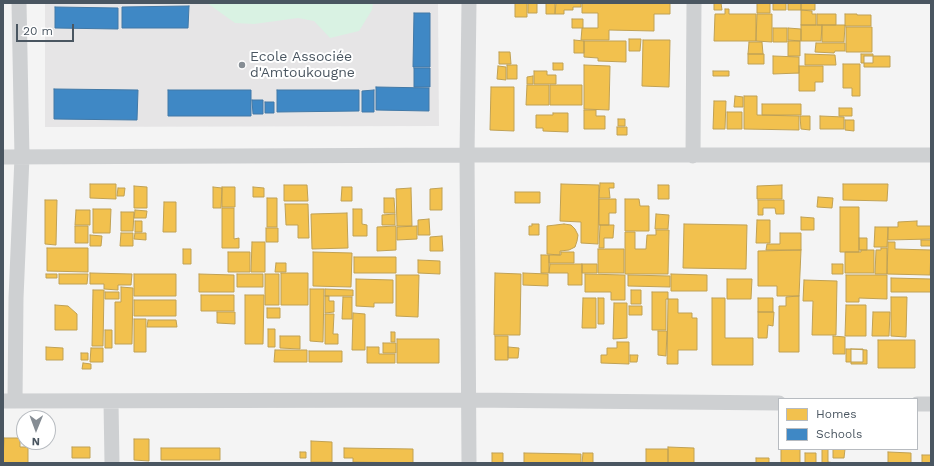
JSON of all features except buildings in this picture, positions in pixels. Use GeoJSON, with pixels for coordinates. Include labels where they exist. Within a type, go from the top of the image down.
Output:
{"type":"FeatureCollection","features":[{"type":"Feature","properties":{"kind":"street"},"geometry":{"type":"LineString","coordinates":[[19,3],[22,157],[16,298],[9,401],[111,402],[469,400],[778,403]]}},
{"type":"Feature","properties":{"kind":"street"},"geometry":{"type":"LineString","coordinates":[[469,3],[467,155],[469,463]]}},
{"type":"Feature","properties":{"kind":"street"},"geometry":{"type":"LineString","coordinates":[[693,156],[694,3]]}},
{"type":"Feature","properties":{"kind":"street"},"geometry":{"type":"LineString","coordinates":[[3,157],[931,155]]}},
{"type":"Feature","properties":{"kind":"street"},"geometry":{"type":"LineString","coordinates":[[111,402],[112,463]]}},
{"type":"Feature","properties":{"kind":"street"},"geometry":{"type":"LineString","coordinates":[[918,404],[931,404]]}},
{"type":"Feature","properties":{"kind":"shaded area","name":"Ecole Associée d'Amtoukougne"},"geometry":{"type":"Polygon","coordinates":[[[45,3],[438,3],[439,126],[45,127],[45,3]]]}},
{"type":"Feature","properties":{"kind":"green space"},"geometry":{"type":"Polygon","coordinates":[[[207,3],[373,3],[372,10],[359,31],[330,38],[314,21],[298,18],[254,24],[235,23],[207,3]]]}},
{"type":"Feature","properties":{"kind":"place","name":"Ecole Associée d'Amtoukougne"},"geometry":{"type":"Point","coordinates":[242,65]}}]}
